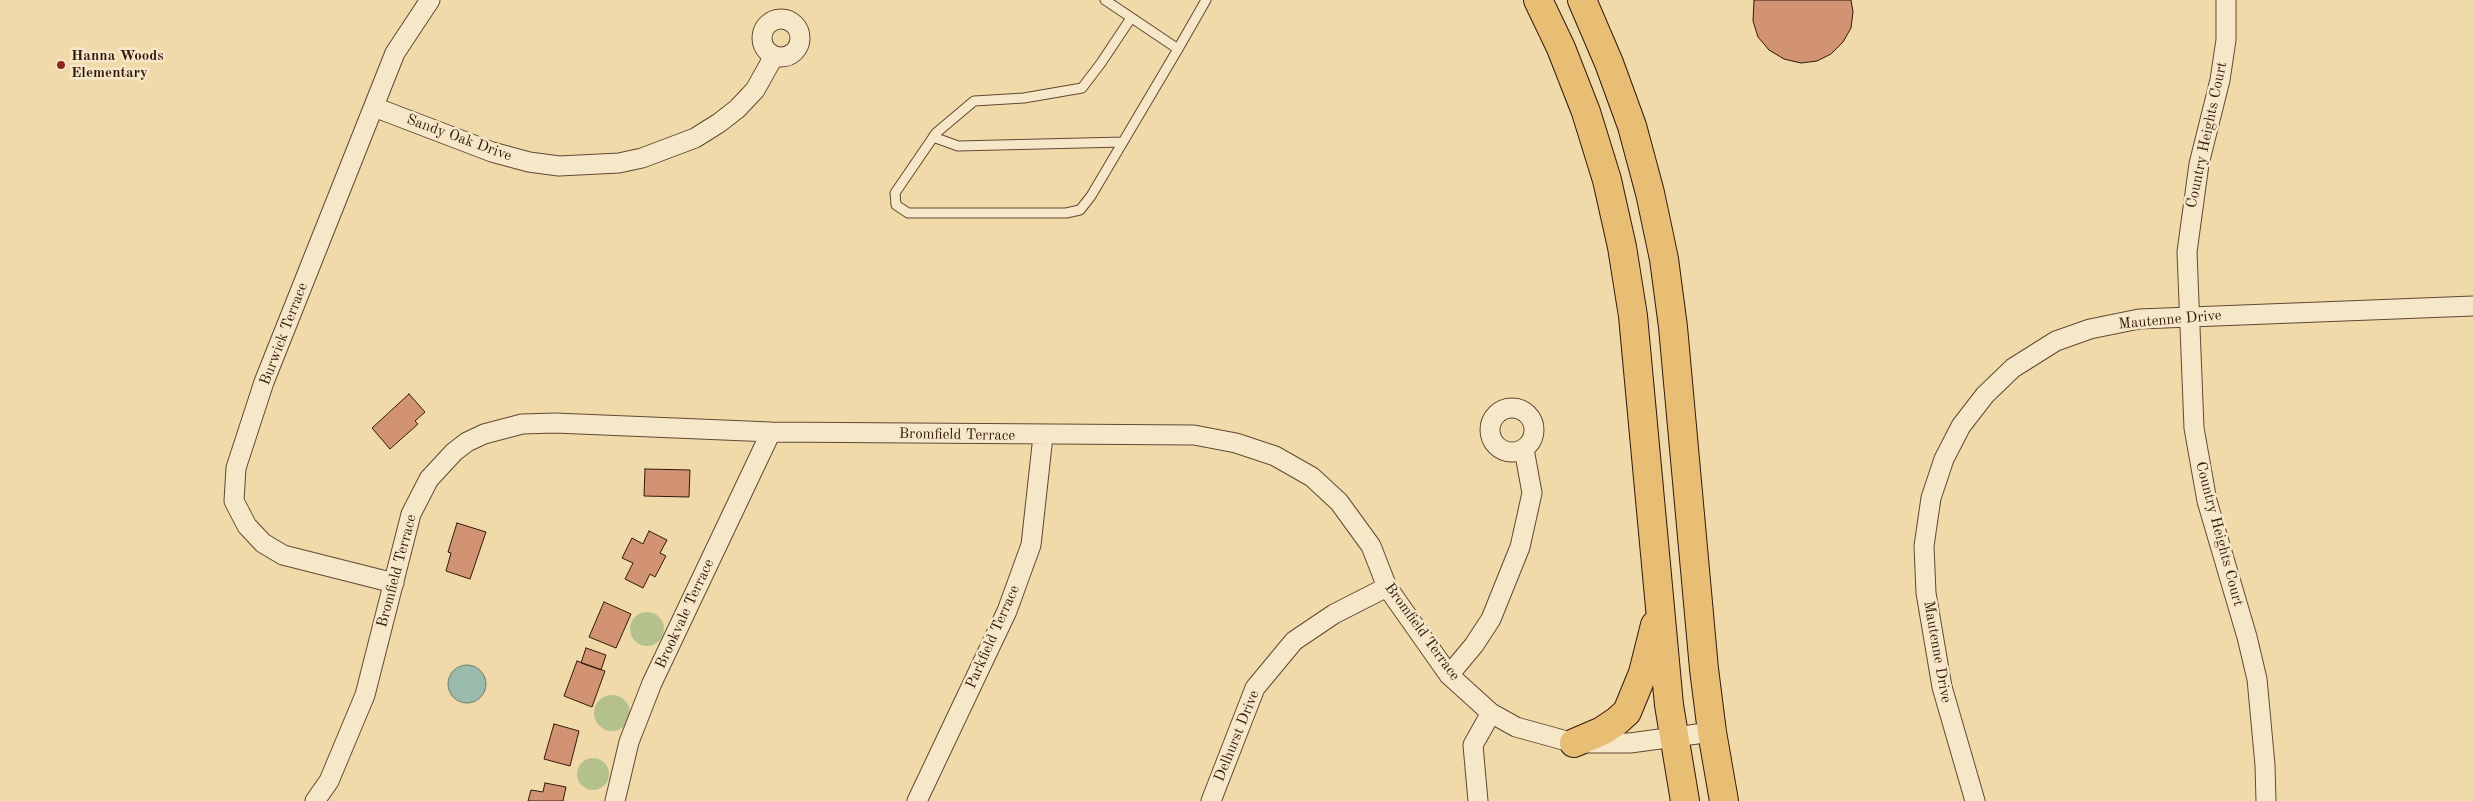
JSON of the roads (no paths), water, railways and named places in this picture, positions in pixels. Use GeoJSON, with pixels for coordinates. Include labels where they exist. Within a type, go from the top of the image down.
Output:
{"type":"FeatureCollection","features":[{"type":"Feature","properties":{"kind":"highway"},"geometry":{"type":"LineString","coordinates":[[1538,0],[1561,48],[1586,112],[1607,180],[1622,246],[1635,334],[1659,607],[1674,739],[1685,801]]}},
{"type":"Feature","properties":{"kind":"highway"},"geometry":{"type":"LineString","coordinates":[[1582,0],[1609,63],[1632,126],[1650,193],[1664,259],[1673,327],[1712,732],[1724,801]]}},
{"type":"Feature","properties":{"kind":"highway"},"geometry":{"type":"LineString","coordinates":[[1574,743],[1602,731],[1627,712],[1643,673],[1659,607]]}},
{"type":"Feature","properties":{"kind":"street","name":"Burwick Terrace"},"geometry":{"type":"LineString","coordinates":[[394,583],[283,555],[263,543],[247,526],[234,501],[236,468],[264,382],[395,53],[430,0]]}},
{"type":"Feature","properties":{"kind":"street","name":"Country Heights Court"},"geometry":{"type":"LineString","coordinates":[[2226,0],[2226,40],[2220,80],[2199,164],[2187,252],[2194,428],[2207,501],[2247,637],[2256,679],[2265,765],[2266,801]]}},
{"type":"Feature","properties":{"kind":"street","name":"Sandy Oak Drive"},"geometry":{"type":"LineString","coordinates":[[374,107],[492,152],[529,162],[559,166],[619,163],[642,158],[695,138],[719,123],[737,109],[755,90],[774,56]]}},
{"type":"Feature","properties":{"kind":"street","name":"Mautenne Drive"},"geometry":{"type":"LineString","coordinates":[[1975,801],[1942,687],[1926,593],[1924,546],[1931,498],[1944,459],[1961,426],[1985,395],[2013,368],[2056,341],[2090,329],[2139,319],[2473,306]]}},
{"type":"Feature","properties":{"kind":"street","name":"Bromfield Terrace"},"geometry":{"type":"LineString","coordinates":[[315,801],[329,781],[365,695],[411,514],[429,479],[454,452],[484,434],[522,424],[555,423],[771,432],[1043,436],[1194,435],[1236,443],[1275,456],[1312,477],[1340,502],[1371,546],[1387,587],[1449,675],[1491,713],[1516,727],[1574,743],[1601,745],[1674,739],[1712,732]]}},
{"type":"Feature","properties":{"kind":"street","name":"Brookvale Terrace"},"geometry":{"type":"LineString","coordinates":[[615,801],[629,742],[652,683],[771,432]]}},
{"type":"Feature","properties":{"kind":"street","name":"Parkfield Terrace"},"geometry":{"type":"LineString","coordinates":[[917,801],[1007,611],[1031,545],[1043,436]]}},
{"type":"Feature","properties":{"kind":"street"},"geometry":{"type":"LineString","coordinates":[[1449,675],[1474,645],[1491,619],[1520,547],[1532,493],[1524,449]]}},
{"type":"Feature","properties":{"kind":"street","name":"Delhurst Drive"},"geometry":{"type":"LineString","coordinates":[[1211,801],[1255,688],[1294,642],[1334,614],[1387,587]]}},
{"type":"Feature","properties":{"kind":"street"},"geometry":{"type":"LineString","coordinates":[[1478,801],[1473,745],[1491,713]]}},
{"type":"Feature","properties":{"kind":"lane"},"geometry":{"type":"LineString","coordinates":[[1105,0],[1178,49]]}},
{"type":"Feature","properties":{"kind":"lane"},"geometry":{"type":"LineString","coordinates":[[1131,18],[1101,64],[1082,88],[1024,98],[974,101],[934,137],[895,193],[896,206],[908,213],[1066,213],[1080,210],[1123,142],[1206,0]]}},
{"type":"Feature","properties":{"kind":"lane"},"geometry":{"type":"LineString","coordinates":[[934,137],[958,146],[1123,142]]}},
{"type":"Feature","properties":{"kind":"place","name":"Hanna Woods Elementary"},"geometry":{"type":"Point","coordinates":[61,65]}}]}
